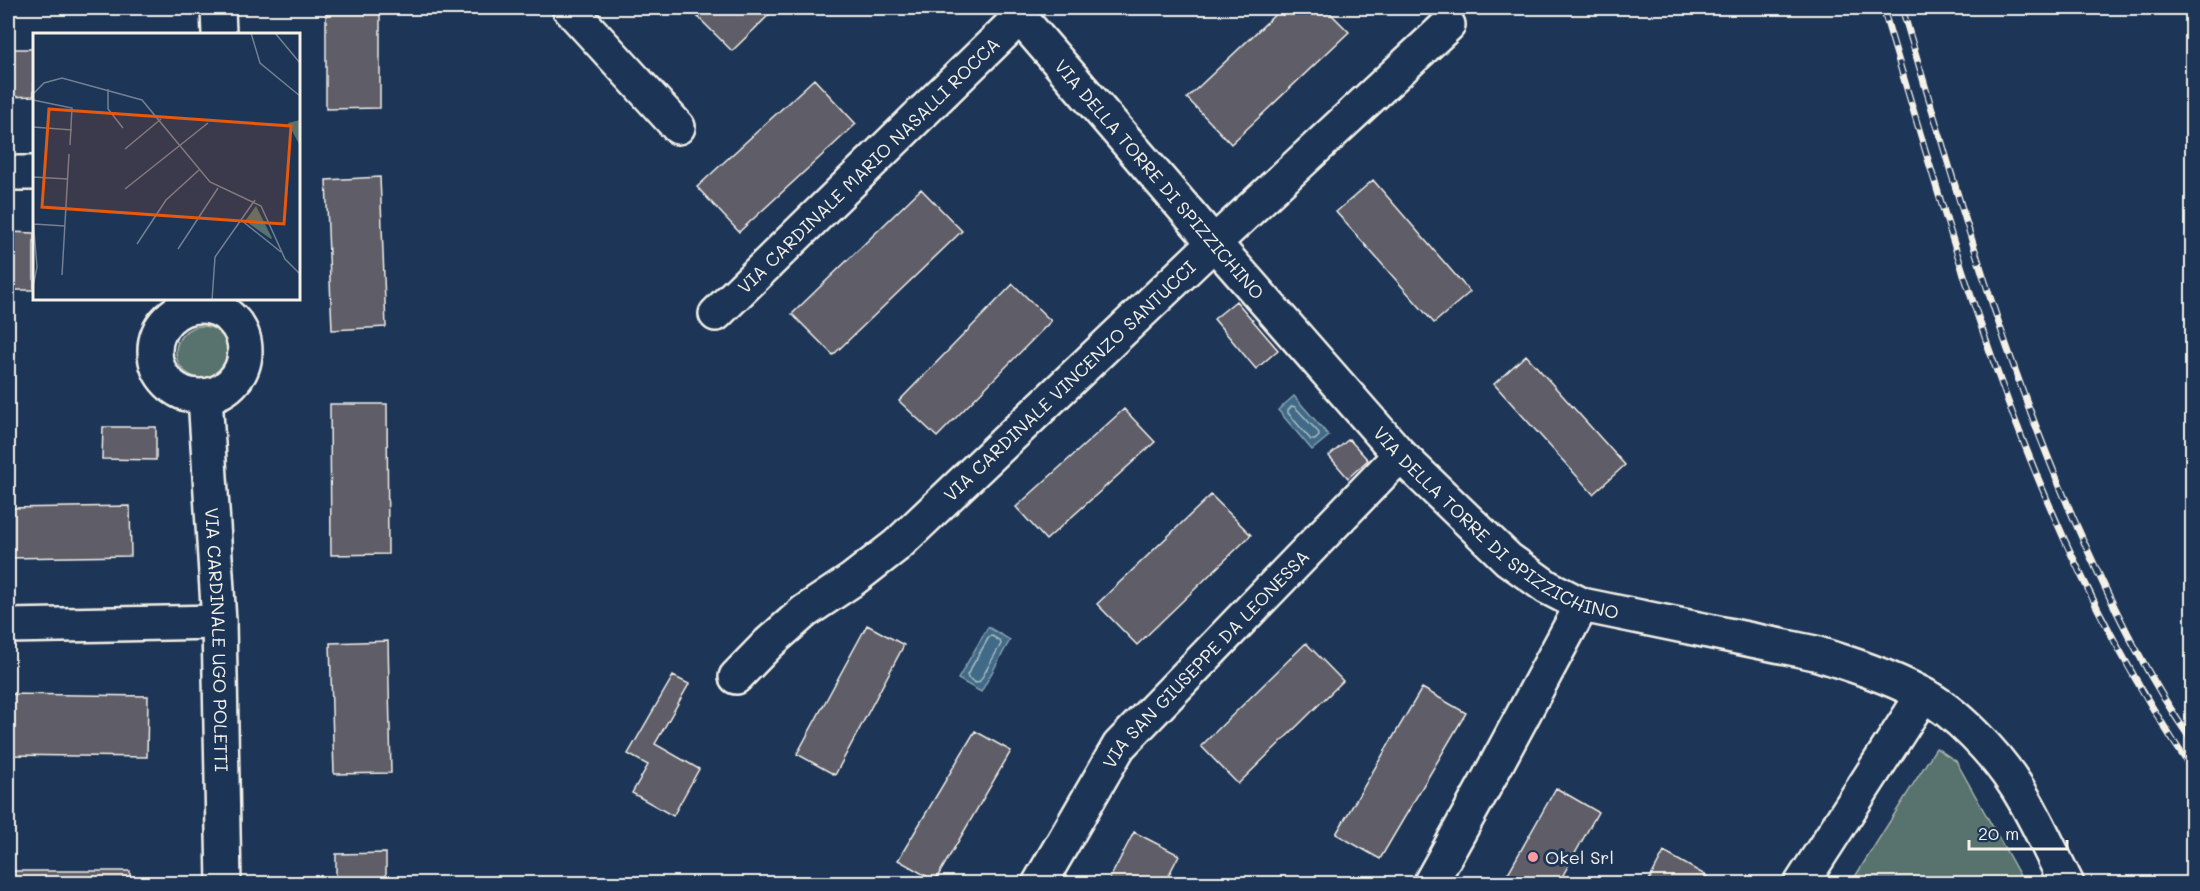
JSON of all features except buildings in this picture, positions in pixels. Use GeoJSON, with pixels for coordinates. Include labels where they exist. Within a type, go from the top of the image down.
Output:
{"type":"FeatureCollection","features":[{"type":"Feature","properties":{"kind":"street"},"geometry":{"type":"LineString","coordinates":[[218,8],[219,33]]}},
{"type":"Feature","properties":{"kind":"street"},"geometry":{"type":"LineString","coordinates":[[569,8],[678,127]]}},
{"type":"Feature","properties":{"kind":"street","name":"VIA DELLA TORRE DI SPIZZICHINO"},"geometry":{"type":"LineString","coordinates":[[1017,12],[1214,243],[1400,454],[1508,559],[1546,587],[1582,605],[1815,653],[1849,663],[1923,695],[1953,716],[1979,740],[2015,785],[2067,884]]}},
{"type":"Feature","properties":{"kind":"street","name":"VIA CARDINALE MARIO NASALLI ROCCA"},"geometry":{"type":"LineString","coordinates":[[716,314],[1017,12]]}},
{"type":"Feature","properties":{"kind":"street","name":"VIA CARDINALE VINCENZO SANTUCCI"},"geometry":{"type":"LineString","coordinates":[[736,677],[804,612],[852,580],[897,545],[1214,243],[1448,25]]}},
{"type":"Feature","properties":{"kind":"street"},"geometry":{"type":"LineString","coordinates":[[8,173],[33,173]]}},
{"type":"Feature","properties":{"kind":"street"},"geometry":{"type":"LineString","coordinates":[[216,304],[239,328],[245,342],[245,357],[241,372],[232,384],[219,393],[190,396],[176,390],[165,380],[158,368],[155,353],[157,339],[163,325],[174,315],[187,309],[216,304]]}},
{"type":"Feature","properties":{"kind":"street","name":"VIA CARDINALE UGO POLETTI"},"geometry":{"type":"LineString","coordinates":[[205,396],[219,622],[224,884]]}},
{"type":"Feature","properties":{"kind":"street","name":"VIA SAN GIUSEPPE DA LEONESSA"},"geometry":{"type":"LineString","coordinates":[[1038,884],[1119,746],[1400,454]]}},
{"type":"Feature","properties":{"kind":"street"},"geometry":{"type":"LineString","coordinates":[[1430,884],[1490,778],[1582,605]]}},
{"type":"Feature","properties":{"kind":"street"},"geometry":{"type":"LineString","coordinates":[[8,626],[219,622]]}},
{"type":"Feature","properties":{"kind":"street"},"geometry":{"type":"LineString","coordinates":[[1806,882],[1923,695]]}},
{"type":"Feature","properties":{"kind":"green space"},"geometry":{"type":"Polygon","coordinates":[[[202,326],[212,328],[220,334],[226,342],[228,352],[226,362],[220,370],[212,376],[202,378],[192,376],[184,370],[178,362],[176,352],[178,342],[184,334],[192,328],[202,326]]]}},
{"type":"Feature","properties":{"kind":"green space"},"geometry":{"type":"Polygon","coordinates":[[[1936,748],[1956,761],[2024,883],[1851,883],[1936,748]]]}},
{"type":"Feature","properties":{"kind":"water"},"geometry":{"type":"Polygon","coordinates":[[[1294,396],[1329,436],[1312,450],[1278,410],[1294,396]]]}},
{"type":"Feature","properties":{"kind":"water"},"geometry":{"type":"Polygon","coordinates":[[[988,627],[1010,640],[981,692],[958,679],[988,627]]]}},
{"type":"Feature","properties":{"kind":"railway"},"geometry":{"type":"LineString","coordinates":[[1883,8],[1974,304],[2008,401],[2046,497],[2088,590],[2137,681],[2192,769]]}},
{"type":"Feature","properties":{"kind":"railway"},"geometry":{"type":"LineString","coordinates":[[1902,8],[1984,278],[2006,345],[2056,477],[2120,619],[2161,694],[2192,741]]}},
{"type":"Feature","properties":{"kind":"place","name":"Okel Srl"},"geometry":{"type":"Point","coordinates":[1533,857]}}]}
